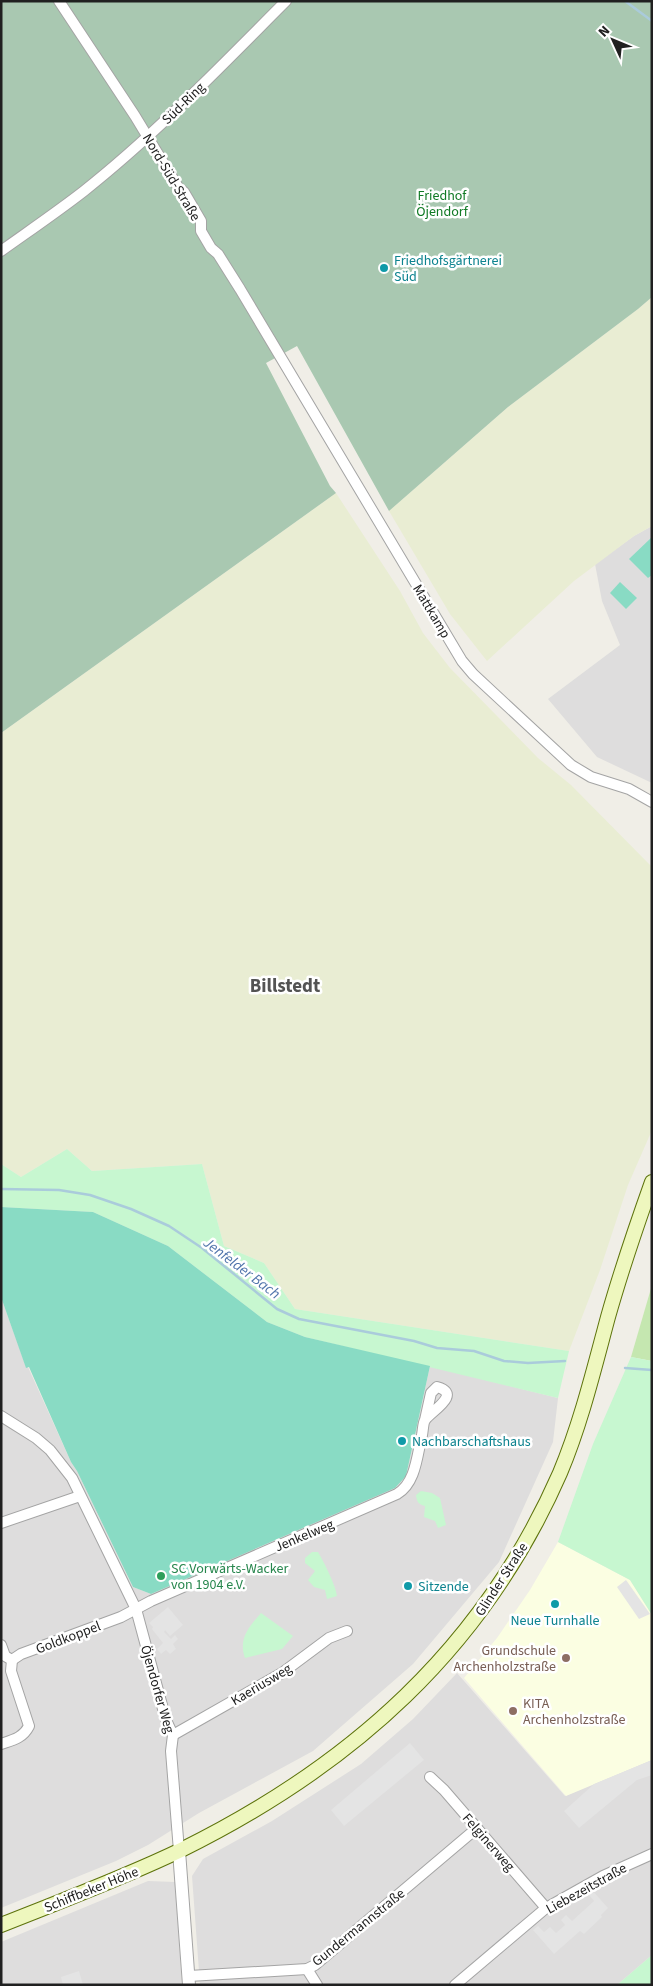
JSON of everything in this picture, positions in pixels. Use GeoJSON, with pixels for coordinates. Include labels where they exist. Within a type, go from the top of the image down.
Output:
{"type":"FeatureCollection","features":[{"type":"Feature","properties":{"kind":"main road","name":"Glinder Straße"},"geometry":{"type":"LineString","coordinates":[[179,1851],[282,1794],[357,1740],[398,1704],[430,1672],[490,1598],[531,1531],[566,1457],[619,1279],[652,1182]]}},
{"type":"Feature","properties":{"kind":"main road","name":"Schiffbeker Höhe"},"geometry":{"type":"LineString","coordinates":[[1,1925],[179,1851]]}},
{"type":"Feature","properties":{"kind":"street","name":"Nord-Süd-Straße"},"geometry":{"type":"LineString","coordinates":[[59,1],[147,136],[156,154],[178,187],[184,192],[201,221],[201,231],[211,248],[218,254],[279,356]]}},
{"type":"Feature","properties":{"kind":"street","name":"Süd-Ring"},"geometry":{"type":"LineString","coordinates":[[1,251],[85,190],[147,136],[286,1]]}},
{"type":"Feature","properties":{"kind":"street","name":"Mattkamp"},"geometry":{"type":"LineString","coordinates":[[279,356],[468,668],[571,765],[592,777],[629,789],[652,802]]}},
{"type":"Feature","properties":{"kind":"street","name":"Öjendorfer Weg"},"geometry":{"type":"LineString","coordinates":[[1,1416],[36,1438],[50,1450],[72,1478],[136,1609],[166,1720],[173,1736],[171,1752],[189,1981]]}},
{"type":"Feature","properties":{"kind":"street","name":"Jenkelweg"},"geometry":{"type":"LineString","coordinates":[[136,1609],[404,1490],[409,1485],[425,1420]]}},
{"type":"Feature","properties":{"kind":"street"},"geometry":{"type":"LineString","coordinates":[[1,1523],[80,1496]]}},
{"type":"Feature","properties":{"kind":"street","name":"Goldkoppel"},"geometry":{"type":"LineString","coordinates":[[6,1658],[121,1617],[136,1609]]}},
{"type":"Feature","properties":{"kind":"street","name":"Kaeriusweg"},"geometry":{"type":"LineString","coordinates":[[173,1736],[282,1673],[329,1638],[347,1631]]}},
{"type":"Feature","properties":{"kind":"street"},"geometry":{"type":"LineString","coordinates":[[1,1645],[29,1726],[26,1733],[19,1738],[1,1744]]}},
{"type":"Feature","properties":{"kind":"street","name":"Felginerweg"},"geometry":{"type":"LineString","coordinates":[[430,1777],[444,1790],[546,1908]]}},
{"type":"Feature","properties":{"kind":"street","name":"Gundermannstraße"},"geometry":{"type":"LineString","coordinates":[[189,1981],[307,1969],[330,1954],[477,1828]]}},
{"type":"Feature","properties":{"kind":"street","name":"Liebezeitstraße"},"geometry":{"type":"LineString","coordinates":[[455,1985],[546,1908],[603,1876],[652,1854]]}},
{"type":"Feature","properties":{"kind":"street"},"geometry":{"type":"LineString","coordinates":[[307,1969],[317,1985]]}},
{"type":"Feature","properties":{"kind":"shaded area"},"geometry":{"type":"Polygon","coordinates":[[[652,297],[652,526],[634,536],[574,581],[487,661],[450,614],[389,511],[508,407],[652,297]]]}},
{"type":"Feature","properties":{"kind":"shaded area"},"geometry":{"type":"Polygon","coordinates":[[[336,493],[400,591],[423,633],[450,668],[538,758],[571,785],[652,867],[652,1130],[628,1185],[600,1270],[569,1351],[295,1309],[264,1263],[224,1246],[202,1164],[92,1171],[67,1149],[21,1177],[1,1164],[1,733],[336,493]]]}},
{"type":"Feature","properties":{"kind":"shaded area"},"geometry":{"type":"Polygon","coordinates":[[[652,526],[652,783],[597,757],[548,699],[620,645],[602,601],[595,564],[634,536],[652,526]]]}},
{"type":"Feature","properties":{"kind":"shaded area"},"geometry":{"type":"Polygon","coordinates":[[[1,1297],[26,1367],[28,1367],[71,1462],[133,1587],[151,1594],[406,1476],[430,1366],[558,1398],[553,1442],[499,1562],[413,1664],[313,1751],[199,1813],[148,1845],[116,1861],[1,1908],[1,1297]]]}},
{"type":"Feature","properties":{"kind":"shaded area","name":"Grundschule Archenholzstraße"},"geometry":{"type":"Polygon","coordinates":[[[558,1542],[630,1580],[652,1615],[652,1760],[566,1796],[464,1678],[497,1638],[530,1590],[558,1542]]]}},
{"type":"Feature","properties":{"kind":"shaded area"},"geometry":{"type":"Polygon","coordinates":[[[626,1580],[650,1614],[639,1619],[617,1587],[626,1580]]]}},
{"type":"Feature","properties":{"kind":"shaded area"},"geometry":{"type":"Polygon","coordinates":[[[168,1607],[183,1625],[170,1636],[165,1630],[164,1632],[171,1639],[175,1635],[178,1639],[173,1644],[176,1649],[170,1654],[166,1650],[161,1654],[157,1649],[163,1643],[149,1623],[168,1607]]]}},
{"type":"Feature","properties":{"kind":"shaded area"},"geometry":{"type":"Polygon","coordinates":[[[457,1673],[565,1796],[652,1759],[652,1955],[617,1985],[200,1985],[192,1876],[203,1859],[272,1821],[361,1764],[413,1719],[457,1673]]]}},
{"type":"Feature","properties":{"kind":"shaded area"},"geometry":{"type":"Polygon","coordinates":[[[410,1743],[424,1760],[344,1826],[331,1810],[410,1743]]]}},
{"type":"Feature","properties":{"kind":"shaded area"},"geometry":{"type":"Polygon","coordinates":[[[652,1760],[652,1775],[637,1780],[579,1828],[564,1811],[594,1784],[652,1760]]]}},
{"type":"Feature","properties":{"kind":"shaded area"},"geometry":{"type":"Polygon","coordinates":[[[148,1881],[175,1882],[182,1985],[1,1985],[1,1942],[148,1881]]]}},
{"type":"Feature","properties":{"kind":"shaded area"},"geometry":{"type":"Polygon","coordinates":[[[592,1890],[608,1908],[601,1915],[602,1917],[584,1934],[580,1931],[554,1954],[533,1930],[538,1926],[544,1932],[550,1927],[556,1933],[565,1925],[561,1920],[566,1915],[572,1921],[594,1901],[588,1894],[592,1890]]]}},
{"type":"Feature","properties":{"kind":"shaded area"},"geometry":{"type":"Polygon","coordinates":[[[79,1971],[83,1985],[63,1985],[61,1977],[79,1971]]]}},
{"type":"Feature","properties":{"kind":"green space","name":"Friedhof Öjendorf"},"geometry":{"type":"Polygon","coordinates":[[[1,1],[652,1],[652,297],[508,407],[389,511],[297,346],[266,363],[330,486],[336,493],[1,733],[1,1]]]}},
{"type":"Feature","properties":{"kind":"green space"},"geometry":{"type":"Polygon","coordinates":[[[652,537],[652,575],[648,578],[629,559],[652,537]]]}},
{"type":"Feature","properties":{"kind":"green space"},"geometry":{"type":"Polygon","coordinates":[[[620,582],[637,598],[626,609],[610,593],[620,582]]]}},
{"type":"Feature","properties":{"kind":"green space"},"geometry":{"type":"Polygon","coordinates":[[[67,1149],[92,1171],[202,1164],[224,1246],[264,1263],[295,1309],[569,1351],[558,1398],[305,1337],[267,1322],[168,1246],[93,1212],[1,1207],[1,1164],[21,1177],[67,1149]]]}},
{"type":"Feature","properties":{"kind":"green space"},"geometry":{"type":"Polygon","coordinates":[[[1,1207],[93,1212],[168,1246],[267,1322],[305,1337],[430,1366],[406,1476],[395,1488],[151,1594],[133,1587],[71,1462],[29,1367],[26,1368],[1,1297],[1,1207]]]}},
{"type":"Feature","properties":{"kind":"green space"},"geometry":{"type":"Polygon","coordinates":[[[652,1285],[652,1361],[631,1357],[652,1285]]]}},
{"type":"Feature","properties":{"kind":"green space"},"geometry":{"type":"Polygon","coordinates":[[[631,1357],[652,1361],[652,1615],[630,1580],[558,1542],[593,1444],[631,1357]]]}},
{"type":"Feature","properties":{"kind":"green space"},"geometry":{"type":"Polygon","coordinates":[[[421,1491],[432,1493],[440,1498],[446,1525],[438,1528],[435,1521],[424,1517],[425,1506],[418,1502],[416,1495],[421,1491]]]}},
{"type":"Feature","properties":{"kind":"green space"},"geometry":{"type":"Polygon","coordinates":[[[312,1552],[318,1552],[332,1580],[337,1596],[327,1599],[325,1590],[314,1587],[308,1580],[315,1571],[305,1563],[305,1558],[312,1552]]]}},
{"type":"Feature","properties":{"kind":"green space"},"geometry":{"type":"Polygon","coordinates":[[[261,1613],[293,1636],[282,1649],[245,1658],[243,1651],[244,1639],[249,1628],[261,1613]]]}},
{"type":"Feature","properties":{"kind":"green space"},"geometry":{"type":"Polygon","coordinates":[[[652,1955],[652,1985],[617,1985],[652,1955]]]}},
{"type":"Feature","properties":{"kind":"waterway"},"geometry":{"type":"LineString","coordinates":[[625,1],[652,21]]}},
{"type":"Feature","properties":{"kind":"waterway","name":"Jenfelder Bach"},"geometry":{"type":"LineString","coordinates":[[1,1189],[59,1190],[90,1195],[131,1209],[169,1226],[202,1248],[277,1309],[299,1319],[414,1341],[437,1348],[474,1351],[504,1361],[528,1363],[565,1361]]}},
{"type":"Feature","properties":{"kind":"waterway","name":"Jenfelder Bach"},"geometry":{"type":"LineString","coordinates":[[625,1368],[652,1370]]}},
{"type":"Feature","properties":{"kind":"place","name":"Friedhofsgärtnerei Süd"},"geometry":{"type":"Point","coordinates":[384,268]}},
{"type":"Feature","properties":{"kind":"place","name":"Nachbarschaftshaus"},"geometry":{"type":"Point","coordinates":[402,1441]}},
{"type":"Feature","properties":{"kind":"place","name":"SC Vorwärts-Wacker von 1904 e.V."},"geometry":{"type":"Point","coordinates":[161,1576]}},
{"type":"Feature","properties":{"kind":"place","name":"Sitzende"},"geometry":{"type":"Point","coordinates":[408,1586]}},
{"type":"Feature","properties":{"kind":"place","name":"Neue Turnhalle"},"geometry":{"type":"Point","coordinates":[555,1604]}},
{"type":"Feature","properties":{"kind":"place","name":"Grundschule Archenholzstraße"},"geometry":{"type":"Point","coordinates":[566,1658]}},
{"type":"Feature","properties":{"kind":"place","name":"KITA Archenholzstraße"},"geometry":{"type":"Point","coordinates":[513,1711]}},
{"type":"Feature","properties":{"kind":"district","name":"Billstedt"},"geometry":{"type":"Point","coordinates":[285,985]}}]}
